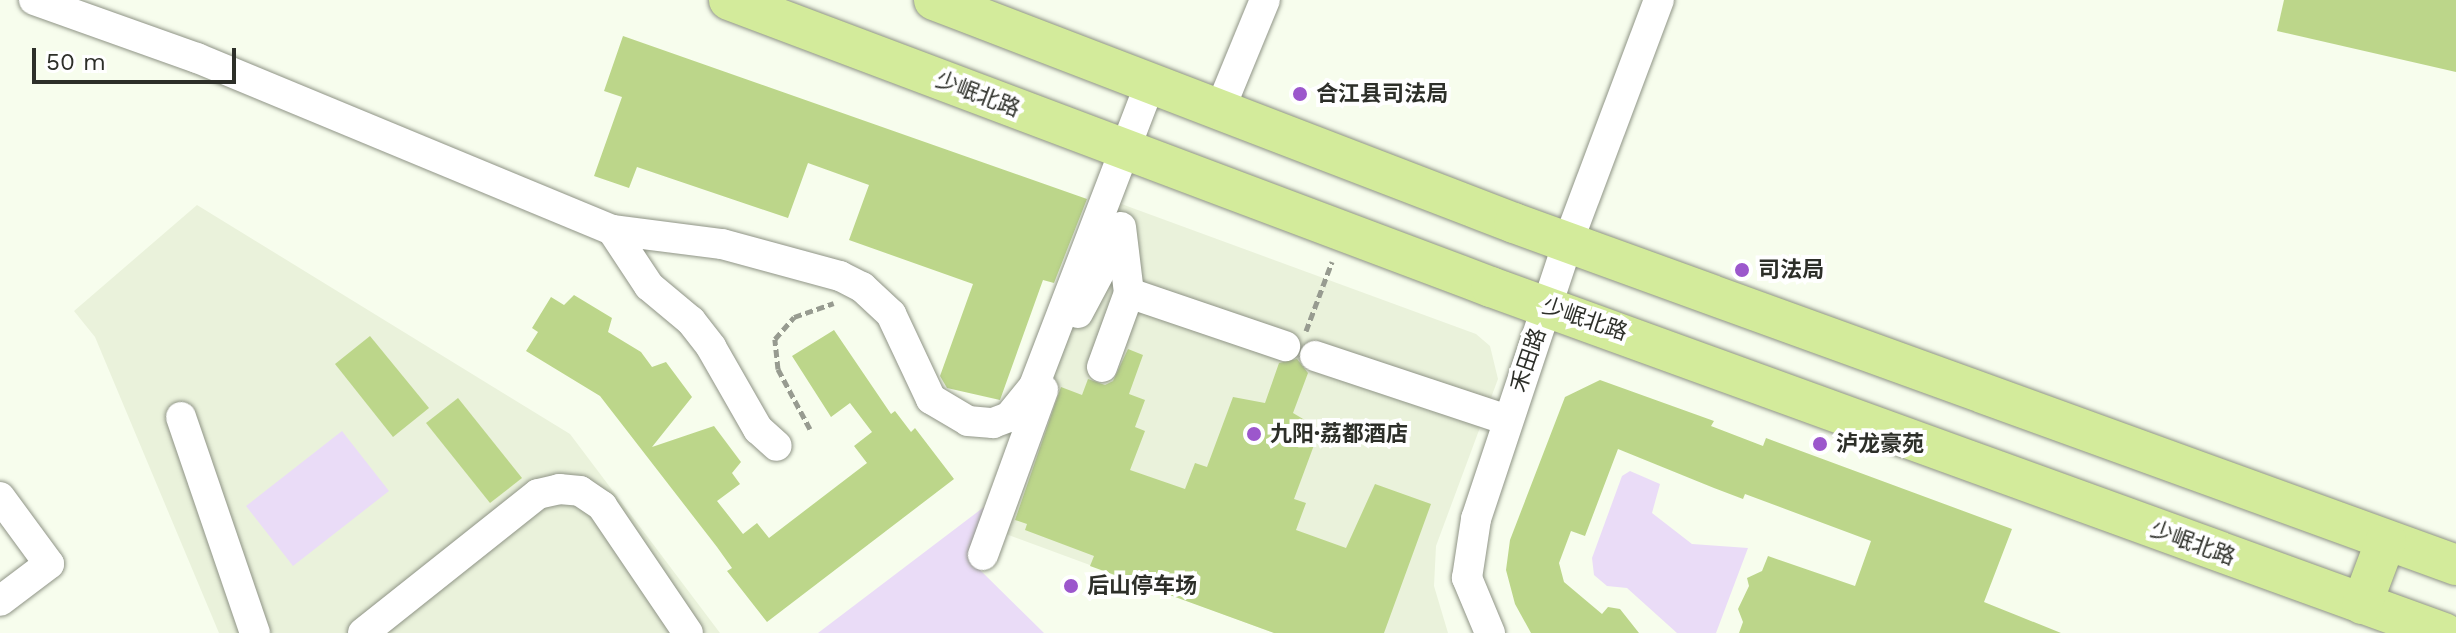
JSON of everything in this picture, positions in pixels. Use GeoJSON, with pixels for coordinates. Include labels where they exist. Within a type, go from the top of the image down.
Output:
{"type":"FeatureCollection","features":[{"type":"Feature","properties":{"kind":"main road","name":"少岷北路"},"geometry":{"type":"LineString","coordinates":[[729,0],[1547,305],[2444,633]]}},
{"type":"Feature","properties":{"kind":"main road"},"geometry":{"type":"LineString","coordinates":[[934,0],[1568,242],[2456,565]]}},
{"type":"Feature","properties":{"kind":"main road"},"geometry":{"type":"LineString","coordinates":[[2362,604],[2386,540]]}},
{"type":"Feature","properties":{"kind":"street"},"geometry":{"type":"LineString","coordinates":[[34,0],[197,58],[612,230],[722,244],[816,266],[852,282],[891,314],[931,399],[968,421],[993,423],[1009,417],[1034,386],[1128,150],[1150,84]]}},
{"type":"Feature","properties":{"kind":"street"},"geometry":{"type":"LineString","coordinates":[[1220,109],[1265,0]]}},
{"type":"Feature","properties":{"kind":"street","name":"禾田路"},"geometry":{"type":"LineString","coordinates":[[1490,633],[1472,599],[1468,554],[1507,420],[1568,242],[1659,0]]}},
{"type":"Feature","properties":{"kind":"street"},"geometry":{"type":"LineString","coordinates":[[1102,367],[1129,293],[1120,234],[1128,150]]}},
{"type":"Feature","properties":{"kind":"street"},"geometry":{"type":"LineString","coordinates":[[612,230],[649,286],[691,321],[711,347],[758,429],[777,446]]}},
{"type":"Feature","properties":{"kind":"street"},"geometry":{"type":"LineString","coordinates":[[983,555],[1057,352],[1120,234]]}},
{"type":"Feature","properties":{"kind":"street"},"geometry":{"type":"LineString","coordinates":[[1129,293],[1285,346]]}},
{"type":"Feature","properties":{"kind":"street"},"geometry":{"type":"LineString","coordinates":[[1315,356],[1507,420]]}},
{"type":"Feature","properties":{"kind":"street"},"geometry":{"type":"LineString","coordinates":[[181,417],[255,633]]}},
{"type":"Feature","properties":{"kind":"street"},"geometry":{"type":"LineString","coordinates":[[363,633],[538,494],[559,489],[580,491],[602,506],[688,633]]}},
{"type":"Feature","properties":{"kind":"street"},"geometry":{"type":"LineString","coordinates":[[0,497],[49,564],[0,601]]}},
{"type":"Feature","properties":{"kind":"path"},"geometry":{"type":"LineString","coordinates":[[810,429],[778,369],[775,339],[794,317],[830,306],[852,282]]}},
{"type":"Feature","properties":{"kind":"path"},"geometry":{"type":"LineString","coordinates":[[1309,323],[1322,288]]}},
{"type":"Feature","properties":{"kind":"shaded area","name":"九阳·荔都酒店"},"geometry":{"type":"Polygon","coordinates":[[[1116,202],[1476,334],[1490,346],[1498,379],[1436,546],[1434,586],[1448,633],[1274,633],[1003,533],[984,507],[1010,488],[1116,202]]]}},
{"type":"Feature","properties":{"kind":"shaded area"},"geometry":{"type":"Polygon","coordinates":[[[197,205],[570,434],[720,633],[219,633],[95,337],[74,311],[197,205]]]}},
{"type":"Feature","properties":{"kind":"shaded area"},"geometry":{"type":"Polygon","coordinates":[[[342,431],[389,491],[293,566],[246,506],[342,431]]]}},
{"type":"Feature","properties":{"kind":"shaded area"},"geometry":{"type":"Polygon","coordinates":[[[1630,471],[1660,484],[1652,513],[1692,544],[1748,548],[1716,633],[1677,633],[1627,588],[1607,586],[1594,575],[1592,558],[1622,476],[1630,471]]]}},
{"type":"Feature","properties":{"kind":"shaded area"},"geometry":{"type":"Polygon","coordinates":[[[984,507],[993,521],[977,567],[1044,633],[818,633],[984,507]]]}},
{"type":"Feature","properties":{"kind":"building"},"geometry":{"type":"Polygon","coordinates":[[[2284,0],[2456,0],[2456,72],[2277,31],[2284,0]]]}},
{"type":"Feature","properties":{"kind":"building"},"geometry":{"type":"Polygon","coordinates":[[[623,36],[1087,199],[1054,283],[1043,280],[1000,400],[947,388],[940,376],[973,284],[849,240],[869,185],[808,163],[788,218],[637,167],[629,188],[594,176],[622,97],[604,91],[623,36]]]}},
{"type":"Feature","properties":{"kind":"building"},"geometry":{"type":"Polygon","coordinates":[[[574,295],[612,318],[608,332],[641,352],[652,367],[666,362],[692,397],[652,447],[714,426],[741,462],[732,473],[740,484],[717,501],[743,534],[757,523],[769,538],[867,463],[854,446],[872,432],[850,403],[831,417],[792,356],[834,330],[891,414],[895,411],[911,432],[915,428],[954,479],[767,622],[727,571],[732,568],[717,547],[600,396],[526,351],[538,332],[532,328],[551,297],[564,305],[574,295]]]}},
{"type":"Feature","properties":{"kind":"building"},"geometry":{"type":"Polygon","coordinates":[[[370,336],[429,408],[393,437],[335,364],[370,336]]]}},
{"type":"Feature","properties":{"kind":"building"},"geometry":{"type":"Polygon","coordinates":[[[1128,349],[1143,355],[1129,394],[1145,400],[1135,427],[1145,431],[1130,470],[1185,489],[1195,463],[1207,467],[1233,397],[1265,403],[1279,363],[1297,359],[1308,373],[1293,413],[1320,429],[1294,499],[1306,503],[1296,530],[1346,548],[1375,484],[1431,504],[1384,633],[1274,633],[1090,566],[1094,556],[1025,530],[1027,524],[1015,520],[1061,387],[1082,395],[1088,379],[1105,385],[1113,381],[1128,349]]]}},
{"type":"Feature","properties":{"kind":"building"},"geometry":{"type":"Polygon","coordinates":[[[1600,380],[1714,421],[1711,426],[1763,446],[1766,438],[2012,529],[1984,602],[2061,633],[1739,633],[1743,622],[1738,609],[1749,586],[1747,578],[1762,571],[1768,556],[1855,586],[1871,541],[1745,494],[1743,499],[1618,449],[1585,536],[1571,531],[1559,563],[1564,582],[1602,614],[1608,607],[1620,609],[1639,633],[1531,633],[1515,604],[1506,570],[1510,540],[1565,397],[1600,380]]]}},
{"type":"Feature","properties":{"kind":"building"},"geometry":{"type":"Polygon","coordinates":[[[458,398],[522,478],[490,503],[426,423],[458,398]]]}},
{"type":"Feature","properties":{"kind":"place","name":"合江县司法局"},"geometry":{"type":"Point","coordinates":[1300,94]}},
{"type":"Feature","properties":{"kind":"place","name":"司法局"},"geometry":{"type":"Point","coordinates":[1742,270]}},
{"type":"Feature","properties":{"kind":"place","name":"九阳·荔都酒店"},"geometry":{"type":"Point","coordinates":[1254,434]}},
{"type":"Feature","properties":{"kind":"place","name":"泸龙豪苑"},"geometry":{"type":"Point","coordinates":[1820,444]}},
{"type":"Feature","properties":{"kind":"place","name":"后山停车场"},"geometry":{"type":"Point","coordinates":[1071,586]}}]}
